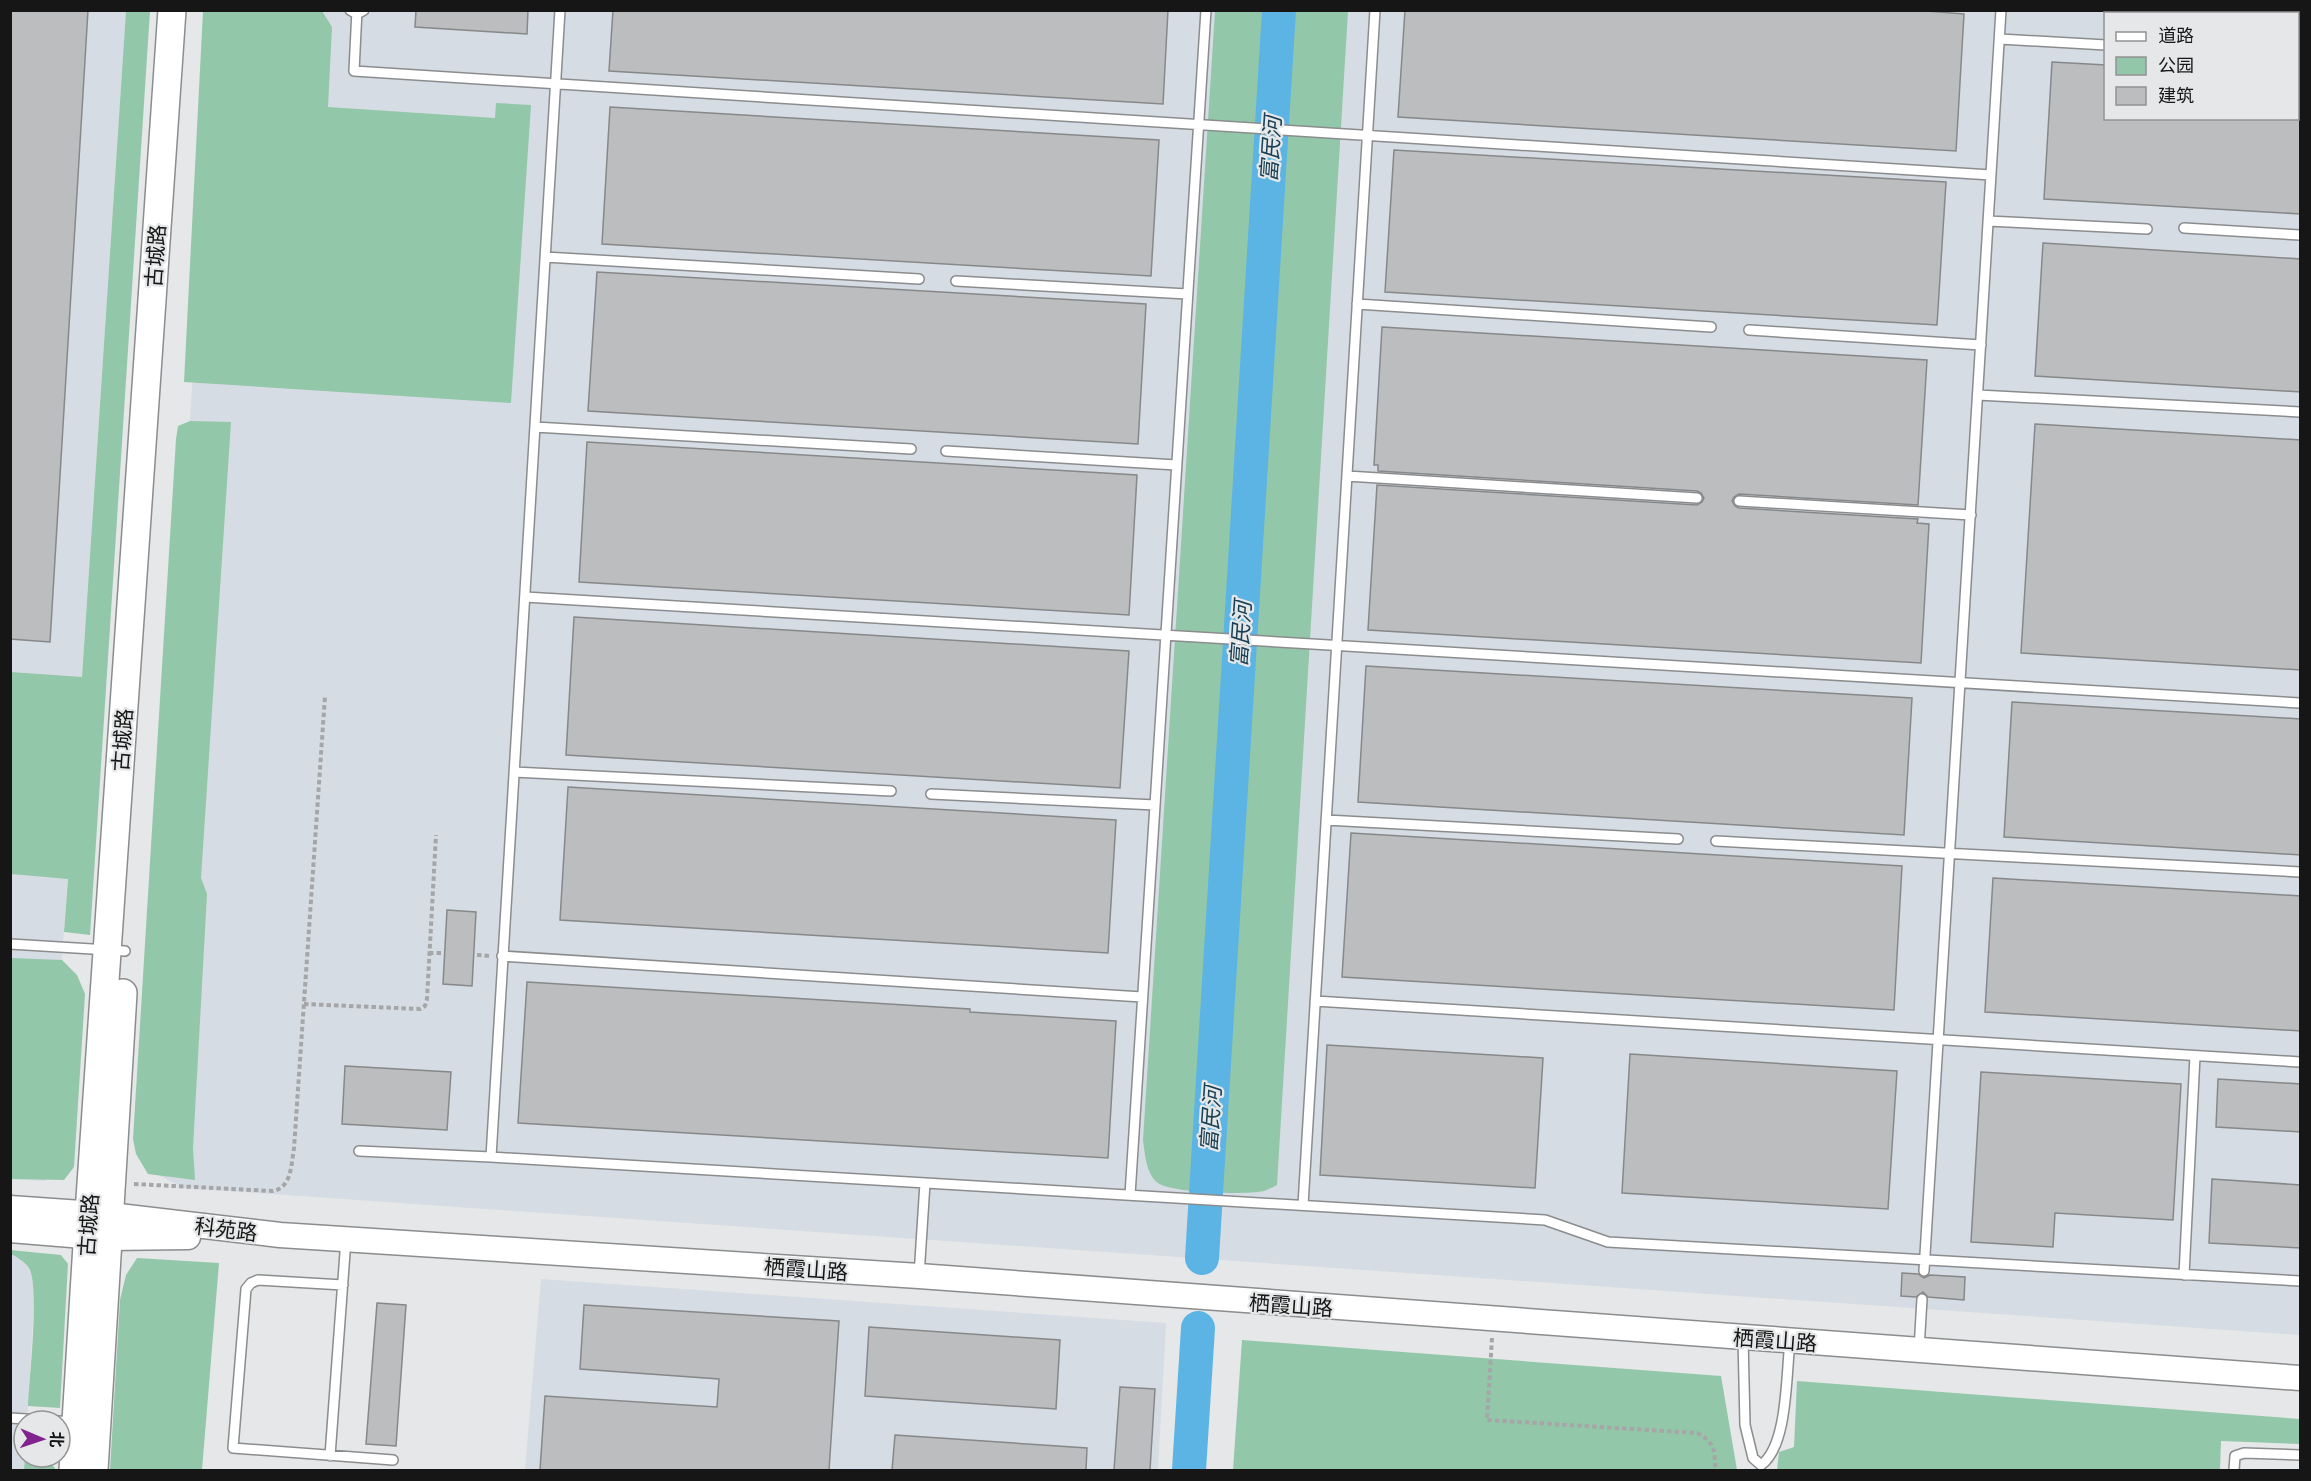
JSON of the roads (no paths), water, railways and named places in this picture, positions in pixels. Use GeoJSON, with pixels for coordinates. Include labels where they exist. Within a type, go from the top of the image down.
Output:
{"type":"FeatureCollection","features":[{"type":"Feature","properties":{"kind":"main road","name":"古城路"},"geometry":{"type":"LineString","coordinates":[[94,1470],[87,1422],[172,10]]}},
{"type":"Feature","properties":{"kind":"main road","name":"古城路"},"geometry":{"type":"LineString","coordinates":[[99,1226],[111,1183],[116,950],[143,647],[191,10]]}},
{"type":"Feature","properties":{"kind":"main road","name":"古城路"},"geometry":{"type":"LineString","coordinates":[[73,1470],[87,1422]]}},
{"type":"Feature","properties":{"kind":"street","name":"科苑路"},"geometry":{"type":"LineString","coordinates":[[10,1208],[99,1226]]}},
{"type":"Feature","properties":{"kind":"street","name":"科苑路"},"geometry":{"type":"LineString","coordinates":[[10,1230],[99,1226],[280,1235]]}},
{"type":"Feature","properties":{"kind":"street","name":"栖霞山路"},"geometry":{"type":"LineString","coordinates":[[280,1235],[919,1276],[2301,1378]]}},
{"type":"Feature","properties":{"kind":"lane"},"geometry":{"type":"LineString","coordinates":[[491,1157],[560,10]]}},
{"type":"Feature","properties":{"kind":"lane"},"geometry":{"type":"LineString","coordinates":[[1130,1195],[1206,10]]}},
{"type":"Feature","properties":{"kind":"lane"},"geometry":{"type":"LineString","coordinates":[[1303,1205],[1375,10]]}},
{"type":"Feature","properties":{"kind":"lane"},"geometry":{"type":"LineString","coordinates":[[1924,1271],[2001,10]]}},
{"type":"Feature","properties":{"kind":"lane"},"geometry":{"type":"LineString","coordinates":[[357,11],[354,71],[1991,175]]}},
{"type":"Feature","properties":{"kind":"lane"},"geometry":{"type":"LineString","coordinates":[[2000,39],[2104,45]]}},
{"type":"Feature","properties":{"kind":"lane"},"geometry":{"type":"LineString","coordinates":[[1988,222],[2147,229]]}},
{"type":"Feature","properties":{"kind":"lane"},"geometry":{"type":"LineString","coordinates":[[2184,228],[2301,235]]}},
{"type":"Feature","properties":{"kind":"lane"},"geometry":{"type":"LineString","coordinates":[[545,257],[919,279]]}},
{"type":"Feature","properties":{"kind":"lane"},"geometry":{"type":"LineString","coordinates":[[956,281],[1187,294]]}},
{"type":"Feature","properties":{"kind":"lane"},"geometry":{"type":"LineString","coordinates":[[1357,304],[1711,327]]}},
{"type":"Feature","properties":{"kind":"lane"},"geometry":{"type":"LineString","coordinates":[[1749,330],[1981,345]]}},
{"type":"Feature","properties":{"kind":"lane"},"geometry":{"type":"LineString","coordinates":[[1978,394],[2301,412]]}},
{"type":"Feature","properties":{"kind":"lane"},"geometry":{"type":"LineString","coordinates":[[535,427],[911,449]]}},
{"type":"Feature","properties":{"kind":"lane"},"geometry":{"type":"LineString","coordinates":[[946,451],[1176,465]]}},
{"type":"Feature","properties":{"kind":"lane"},"geometry":{"type":"LineString","coordinates":[[1347,476],[1697,498]]}},
{"type":"Feature","properties":{"kind":"lane"},"geometry":{"type":"LineString","coordinates":[[1739,501],[1971,515]]}},
{"type":"Feature","properties":{"kind":"lane"},"geometry":{"type":"LineString","coordinates":[[525,597],[2301,703]]}},
{"type":"Feature","properties":{"kind":"lane"},"geometry":{"type":"LineString","coordinates":[[514,772],[891,792]]}},
{"type":"Feature","properties":{"kind":"lane"},"geometry":{"type":"LineString","coordinates":[[931,794],[1155,805]]}},
{"type":"Feature","properties":{"kind":"lane"},"geometry":{"type":"LineString","coordinates":[[1326,820],[1678,838]]}},
{"type":"Feature","properties":{"kind":"lane"},"geometry":{"type":"LineString","coordinates":[[1716,841],[2301,872]]}},
{"type":"Feature","properties":{"kind":"lane"},"geometry":{"type":"LineString","coordinates":[[10,944],[116,950]]}},
{"type":"Feature","properties":{"kind":"lane"},"geometry":{"type":"LineString","coordinates":[[502,956],[1142,997]]}},
{"type":"Feature","properties":{"kind":"lane"},"geometry":{"type":"LineString","coordinates":[[1315,1001],[2301,1062]]}},
{"type":"Feature","properties":{"kind":"lane"},"geometry":{"type":"LineString","coordinates":[[2184,1275],[2195,1056]]}},
{"type":"Feature","properties":{"kind":"lane"},"geometry":{"type":"LineString","coordinates":[[360,1151],[1545,1220],[1608,1242],[2301,1281]]}},
{"type":"Feature","properties":{"kind":"lane"},"geometry":{"type":"LineString","coordinates":[[919,1276],[925,1183]]}},
{"type":"Feature","properties":{"kind":"lane"},"geometry":{"type":"LineString","coordinates":[[330,1456],[346,1239]]}},
{"type":"Feature","properties":{"kind":"lane"},"geometry":{"type":"LineString","coordinates":[[343,1285],[258,1280],[246,1289],[233,1448],[393,1461]]}},
{"type":"Feature","properties":{"kind":"lane"},"geometry":{"type":"LineString","coordinates":[[1919,1350],[1922,1299]]}},
{"type":"Feature","properties":{"kind":"lane"},"geometry":{"type":"LineString","coordinates":[[1743,1338],[1745,1425],[1753,1458],[1761,1468],[1778,1444],[1790,1342]]}},
{"type":"Feature","properties":{"kind":"lane"},"geometry":{"type":"LineString","coordinates":[[10,1418],[87,1422]]}},
{"type":"Feature","properties":{"kind":"lane"},"geometry":{"type":"LineString","coordinates":[[2234,1470],[2235,1456],[2244,1453],[2301,1455]]}},
{"type":"Feature","properties":{"kind":"waterway","name":"富民河"},"geometry":{"type":"LineString","coordinates":[[1202,1258],[1279,10]]}},
{"type":"Feature","properties":{"kind":"waterway","name":"富民河"},"geometry":{"type":"LineString","coordinates":[[1189,1470],[1198,1328]]}}]}
